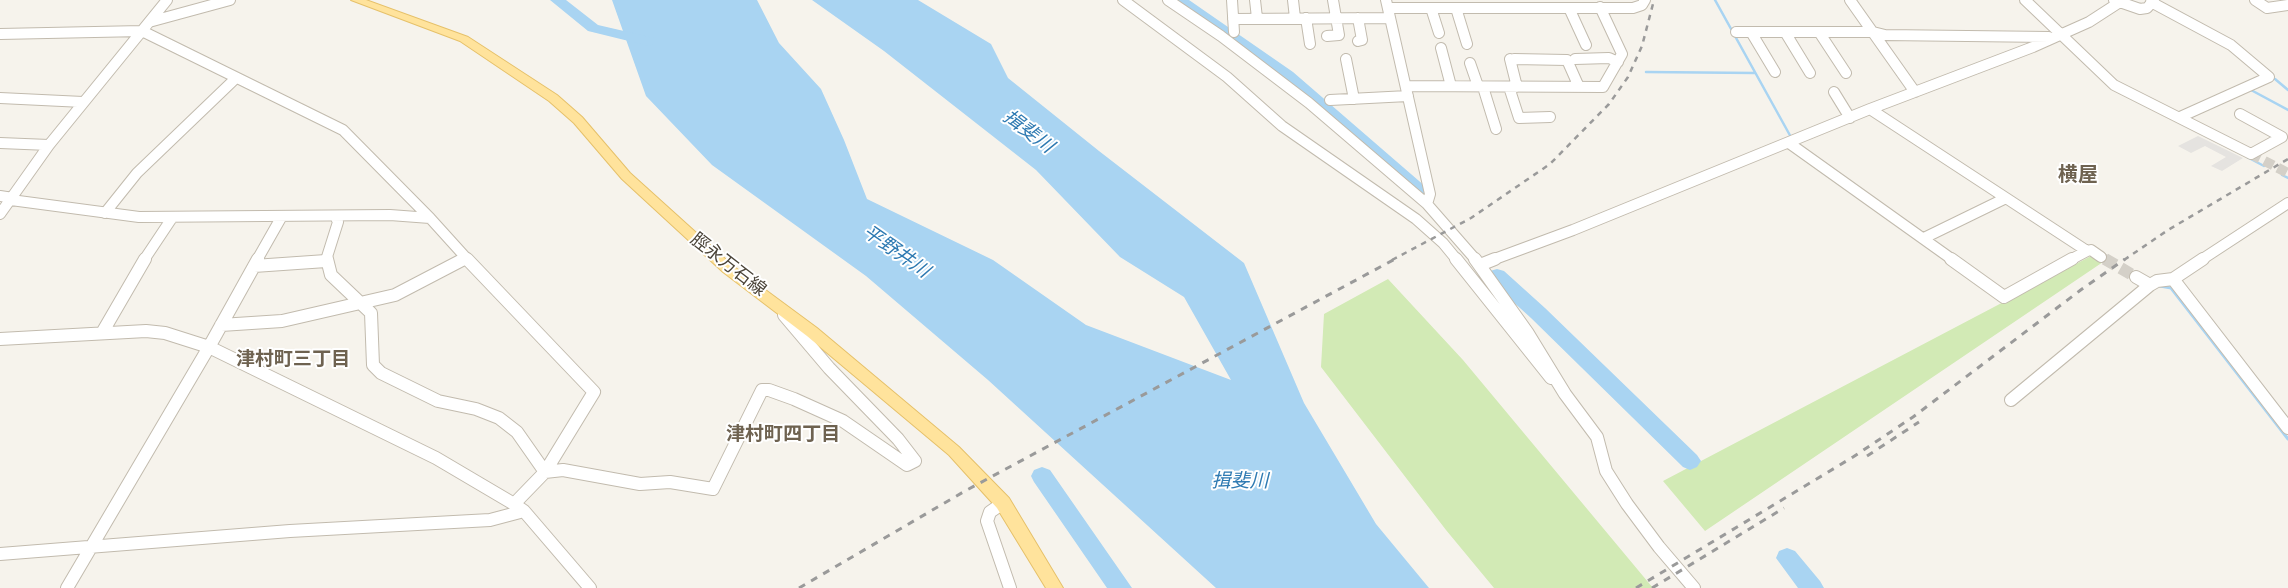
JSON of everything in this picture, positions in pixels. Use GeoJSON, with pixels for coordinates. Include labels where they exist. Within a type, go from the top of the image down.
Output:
{"type":"FeatureCollection","features":[{"type":"Feature","properties":{"kind":"main road","name":"脛永万石線"},"geometry":{"type":"LineString","coordinates":[[356,0],[464,40],[494,57],[553,98],[578,120],[626,176],[728,269],[770,298],[954,451],[1003,503],[1054,588]]}},
{"type":"Feature","properties":{"kind":"street"},"geometry":{"type":"LineString","coordinates":[[0,214],[49,144],[166,0]]}},
{"type":"Feature","properties":{"kind":"street"},"geometry":{"type":"LineString","coordinates":[[149,22],[230,0]]}},
{"type":"Feature","properties":{"kind":"street"},"geometry":{"type":"LineString","coordinates":[[1123,0],[1227,77],[1282,126],[1416,218],[1443,243],[1538,364],[1565,394],[1597,437],[1606,471],[1627,504],[1659,547],[1694,588]]}},
{"type":"Feature","properties":{"kind":"street"},"geometry":{"type":"LineString","coordinates":[[1168,0],[1221,36],[1309,103],[1427,204],[1480,265],[1550,367],[1565,394]]}},
{"type":"Feature","properties":{"kind":"street"},"geometry":{"type":"LineString","coordinates":[[1232,0],[1234,32]]}},
{"type":"Feature","properties":{"kind":"street"},"geometry":{"type":"LineString","coordinates":[[1255,0],[1257,18]]}},
{"type":"Feature","properties":{"kind":"street"},"geometry":{"type":"LineString","coordinates":[[1293,0],[1295,18]]}},
{"type":"Feature","properties":{"kind":"street"},"geometry":{"type":"LineString","coordinates":[[1333,0],[1340,18]]}},
{"type":"Feature","properties":{"kind":"street"},"geometry":{"type":"LineString","coordinates":[[1327,36],[1339,35],[1342,14],[1339,0]]}},
{"type":"Feature","properties":{"kind":"street"},"geometry":{"type":"LineString","coordinates":[[1233,19],[1358,18],[1388,8],[1432,5],[1456,8],[1519,4],[1585,4],[1600,7],[1625,4],[1642,5],[1645,0]]}},
{"type":"Feature","properties":{"kind":"street"},"geometry":{"type":"LineString","coordinates":[[1850,0],[1915,92]]}},
{"type":"Feature","properties":{"kind":"street"},"geometry":{"type":"LineString","coordinates":[[2025,0],[2055,36],[2114,85],[2251,154],[2282,137],[2240,114]]}},
{"type":"Feature","properties":{"kind":"street"},"geometry":{"type":"LineString","coordinates":[[2255,0],[2267,8],[2288,5]]}},
{"type":"Feature","properties":{"kind":"street"},"geometry":{"type":"LineString","coordinates":[[1480,265],[1573,230],[1870,109],[2033,47],[2089,22],[2119,1],[2140,9],[2147,8],[2152,1],[2231,45],[2269,77],[2180,117]]}},
{"type":"Feature","properties":{"kind":"street"},"geometry":{"type":"LineString","coordinates":[[1432,5],[1438,33]]}},
{"type":"Feature","properties":{"kind":"street"},"geometry":{"type":"LineString","coordinates":[[1565,5],[1586,45]]}},
{"type":"Feature","properties":{"kind":"street"},"geometry":{"type":"LineString","coordinates":[[1330,100],[1354,99],[1450,86],[1603,87],[1622,54],[1600,7]]}},
{"type":"Feature","properties":{"kind":"street"},"geometry":{"type":"LineString","coordinates":[[1388,8],[1430,194],[1427,204]]}},
{"type":"Feature","properties":{"kind":"street"},"geometry":{"type":"LineString","coordinates":[[1456,8],[1467,44]]}},
{"type":"Feature","properties":{"kind":"street"},"geometry":{"type":"LineString","coordinates":[[1306,18],[1310,44]]}},
{"type":"Feature","properties":{"kind":"street"},"geometry":{"type":"LineString","coordinates":[[1358,18],[1362,40],[1358,41]]}},
{"type":"Feature","properties":{"kind":"street"},"geometry":{"type":"LineString","coordinates":[[0,34],[142,31],[343,130],[430,218],[594,392],[546,472],[519,508],[490,520],[290,531],[0,554]]}},
{"type":"Feature","properties":{"kind":"street"},"geometry":{"type":"LineString","coordinates":[[1736,32],[1873,32],[1885,35],[2055,36]]}},
{"type":"Feature","properties":{"kind":"street"},"geometry":{"type":"LineString","coordinates":[[1751,32],[1775,72]]}},
{"type":"Feature","properties":{"kind":"street"},"geometry":{"type":"LineString","coordinates":[[1785,32],[1810,72]]}},
{"type":"Feature","properties":{"kind":"street"},"geometry":{"type":"LineString","coordinates":[[1818,32],[1846,73]]}},
{"type":"Feature","properties":{"kind":"street"},"geometry":{"type":"LineString","coordinates":[[1441,48],[1450,86]]}},
{"type":"Feature","properties":{"kind":"street"},"geometry":{"type":"LineString","coordinates":[[1575,59],[1609,58],[1618,62]]}},
{"type":"Feature","properties":{"kind":"street"},"geometry":{"type":"LineString","coordinates":[[1346,59],[1354,99]]}},
{"type":"Feature","properties":{"kind":"street"},"geometry":{"type":"LineString","coordinates":[[1550,117],[1519,118],[1513,87],[1512,59],[1567,60],[1579,87]]}},
{"type":"Feature","properties":{"kind":"street"},"geometry":{"type":"LineString","coordinates":[[1470,63],[1481,86],[1496,129]]}},
{"type":"Feature","properties":{"kind":"street"},"geometry":{"type":"LineString","coordinates":[[105,213],[136,173],[236,78]]}},
{"type":"Feature","properties":{"kind":"street"},"geometry":{"type":"LineString","coordinates":[[1834,92],[1850,118]]}},
{"type":"Feature","properties":{"kind":"street"},"geometry":{"type":"LineString","coordinates":[[0,98],[83,102]]}},
{"type":"Feature","properties":{"kind":"street"},"geometry":{"type":"LineString","coordinates":[[1870,109],[2087,251]]}},
{"type":"Feature","properties":{"kind":"street"},"geometry":{"type":"LineString","coordinates":[[0,143],[49,144]]}},
{"type":"Feature","properties":{"kind":"street"},"geometry":{"type":"LineString","coordinates":[[1789,143],[2004,297],[2087,251],[2091,250],[2101,256]]}},
{"type":"Feature","properties":{"kind":"street"},"geometry":{"type":"LineString","coordinates":[[0,196],[105,213],[172,218],[390,215],[430,218]]}},
{"type":"Feature","properties":{"kind":"street"},"geometry":{"type":"LineString","coordinates":[[1924,238],[2006,198]]}},
{"type":"Feature","properties":{"kind":"street"},"geometry":{"type":"LineString","coordinates":[[2011,400],[2150,285],[2157,281],[2173,279],[2288,203]]}},
{"type":"Feature","properties":{"kind":"street"},"geometry":{"type":"LineString","coordinates":[[67,588],[209,347],[282,216]]}},
{"type":"Feature","properties":{"kind":"street"},"geometry":{"type":"LineString","coordinates":[[336,216],[338,222],[326,261],[332,276],[371,313],[373,327],[371,350],[374,365],[381,373],[438,401],[476,409],[499,418],[517,432],[546,472]]}},
{"type":"Feature","properties":{"kind":"street"},"geometry":{"type":"LineString","coordinates":[[102,333],[160,234],[172,218]]}},
{"type":"Feature","properties":{"kind":"street"},"geometry":{"type":"LineString","coordinates":[[221,325],[282,321],[395,295],[466,258]]}},
{"type":"Feature","properties":{"kind":"street"},"geometry":{"type":"LineString","coordinates":[[254,266],[326,261]]}},
{"type":"Feature","properties":{"kind":"street"},"geometry":{"type":"LineString","coordinates":[[2136,277],[2150,285]]}},
{"type":"Feature","properties":{"kind":"street"},"geometry":{"type":"LineString","coordinates":[[2173,279],[2288,428]]}},
{"type":"Feature","properties":{"kind":"street"},"geometry":{"type":"LineString","coordinates":[[546,472],[563,470],[640,484],[670,482],[713,489],[762,390],[769,390],[784,397],[794,399],[844,421],[907,465],[915,461],[898,439],[829,368],[770,298]]}},
{"type":"Feature","properties":{"kind":"street"},"geometry":{"type":"LineString","coordinates":[[0,338],[146,331],[165,333],[209,347],[436,458],[519,508],[589,588]]}},
{"type":"Feature","properties":{"kind":"street"},"geometry":{"type":"LineString","coordinates":[[1003,503],[996,506],[990,512],[987,522],[1010,588]]}},
{"type":"Feature","properties":{"kind":"green space"},"geometry":{"type":"Polygon","coordinates":[[[2091,256],[2103,262],[1705,531],[1663,481],[2091,256]]]}},
{"type":"Feature","properties":{"kind":"green space"},"geometry":{"type":"Polygon","coordinates":[[[1388,279],[1463,360],[1653,588],[1494,588],[1446,530],[1321,367],[1324,314],[1388,279]]]}},
{"type":"Feature","properties":{"kind":"shaded area"},"geometry":{"type":"Polygon","coordinates":[[[2198,136],[2243,158],[2222,171],[2211,166],[2226,157],[2205,146],[2191,153],[2178,146],[2198,136]]]}},
{"type":"Feature","properties":{"kind":"water","name":"揖斐川"},"geometry":{"type":"Polygon","coordinates":[[[612,0],[757,0],[779,43],[821,89],[844,140],[867,199],[993,260],[1086,325],[1231,380],[1184,297],[1120,257],[1036,170],[884,51],[812,0],[918,0],[991,44],[1008,78],[1244,263],[1304,403],[1376,524],[1429,588],[1216,588],[988,380],[866,276],[712,165],[646,96],[612,0]]]}},
{"type":"Feature","properties":{"kind":"waterway","name":"平野井川"},"geometry":{"type":"LineString","coordinates":[[557,0],[593,28],[649,41]]}},
{"type":"Feature","properties":{"kind":"waterway"},"geometry":{"type":"LineString","coordinates":[[1179,0],[1288,75],[1420,191]]}},
{"type":"Feature","properties":{"kind":"waterway"},"geometry":{"type":"LineString","coordinates":[[1715,0],[1792,139]]}},
{"type":"Feature","properties":{"kind":"waterway"},"geometry":{"type":"LineString","coordinates":[[1646,72],[1755,73]]}},
{"type":"Feature","properties":{"kind":"waterway"},"geometry":{"type":"LineString","coordinates":[[2275,79],[2288,90]]}},
{"type":"Feature","properties":{"kind":"waterway"},"geometry":{"type":"LineString","coordinates":[[2251,90],[2288,110]]}},
{"type":"Feature","properties":{"kind":"waterway"},"geometry":{"type":"LineString","coordinates":[[2247,157],[2264,166]]}},
{"type":"Feature","properties":{"kind":"waterway"},"geometry":{"type":"LineString","coordinates":[[2282,175],[2288,178]]}},
{"type":"Feature","properties":{"kind":"waterway"},"geometry":{"type":"LineString","coordinates":[[1497,276],[1538,313],[1690,461]]}},
{"type":"Feature","properties":{"kind":"waterway"},"geometry":{"type":"LineString","coordinates":[[2160,286],[2171,288],[2288,439]]}},
{"type":"Feature","properties":{"kind":"waterway"},"geometry":{"type":"LineString","coordinates":[[1042,476],[1120,588]]}},
{"type":"Feature","properties":{"kind":"waterway"},"geometry":{"type":"LineString","coordinates":[[1787,558],[1812,588]]}},
{"type":"Feature","properties":{"kind":"tunnel"},"geometry":{"type":"LineString","coordinates":[[2251,154],[2288,173]]}},
{"type":"Feature","properties":{"kind":"tunnel"},"geometry":{"type":"LineString","coordinates":[[2101,257],[2105,259]]}},
{"type":"Feature","properties":{"kind":"tunnel"},"geometry":{"type":"LineString","coordinates":[[2105,259],[2136,277]]}},
{"type":"Feature","properties":{"kind":"railway"},"geometry":{"type":"LineString","coordinates":[[1392,260],[1471,218],[1550,164],[1609,104],[1628,77],[1642,46],[1654,0]]}},
{"type":"Feature","properties":{"kind":"railway"},"geometry":{"type":"LineString","coordinates":[[2124,260],[2168,230],[2288,159]]}},
{"type":"Feature","properties":{"kind":"railway"},"geometry":{"type":"LineString","coordinates":[[799,588],[965,491],[1395,259]]}},
{"type":"Feature","properties":{"kind":"railway"},"geometry":{"type":"LineString","coordinates":[[1636,588],[1853,457],[1913,417],[2082,289],[2125,259]]}},
{"type":"Feature","properties":{"kind":"railway"},"geometry":{"type":"LineString","coordinates":[[1867,456],[1919,422]]}},
{"type":"Feature","properties":{"kind":"railway"},"geometry":{"type":"LineString","coordinates":[[1652,588],[1784,508]]}},
{"type":"Feature","properties":{"kind":"district","name":"横屋"},"geometry":{"type":"Point","coordinates":[2078,175]}},
{"type":"Feature","properties":{"kind":"district","name":"津村町三丁目"},"geometry":{"type":"Point","coordinates":[293,360]}},
{"type":"Feature","properties":{"kind":"district","name":"津村町四丁目"},"geometry":{"type":"Point","coordinates":[783,435]}}]}
